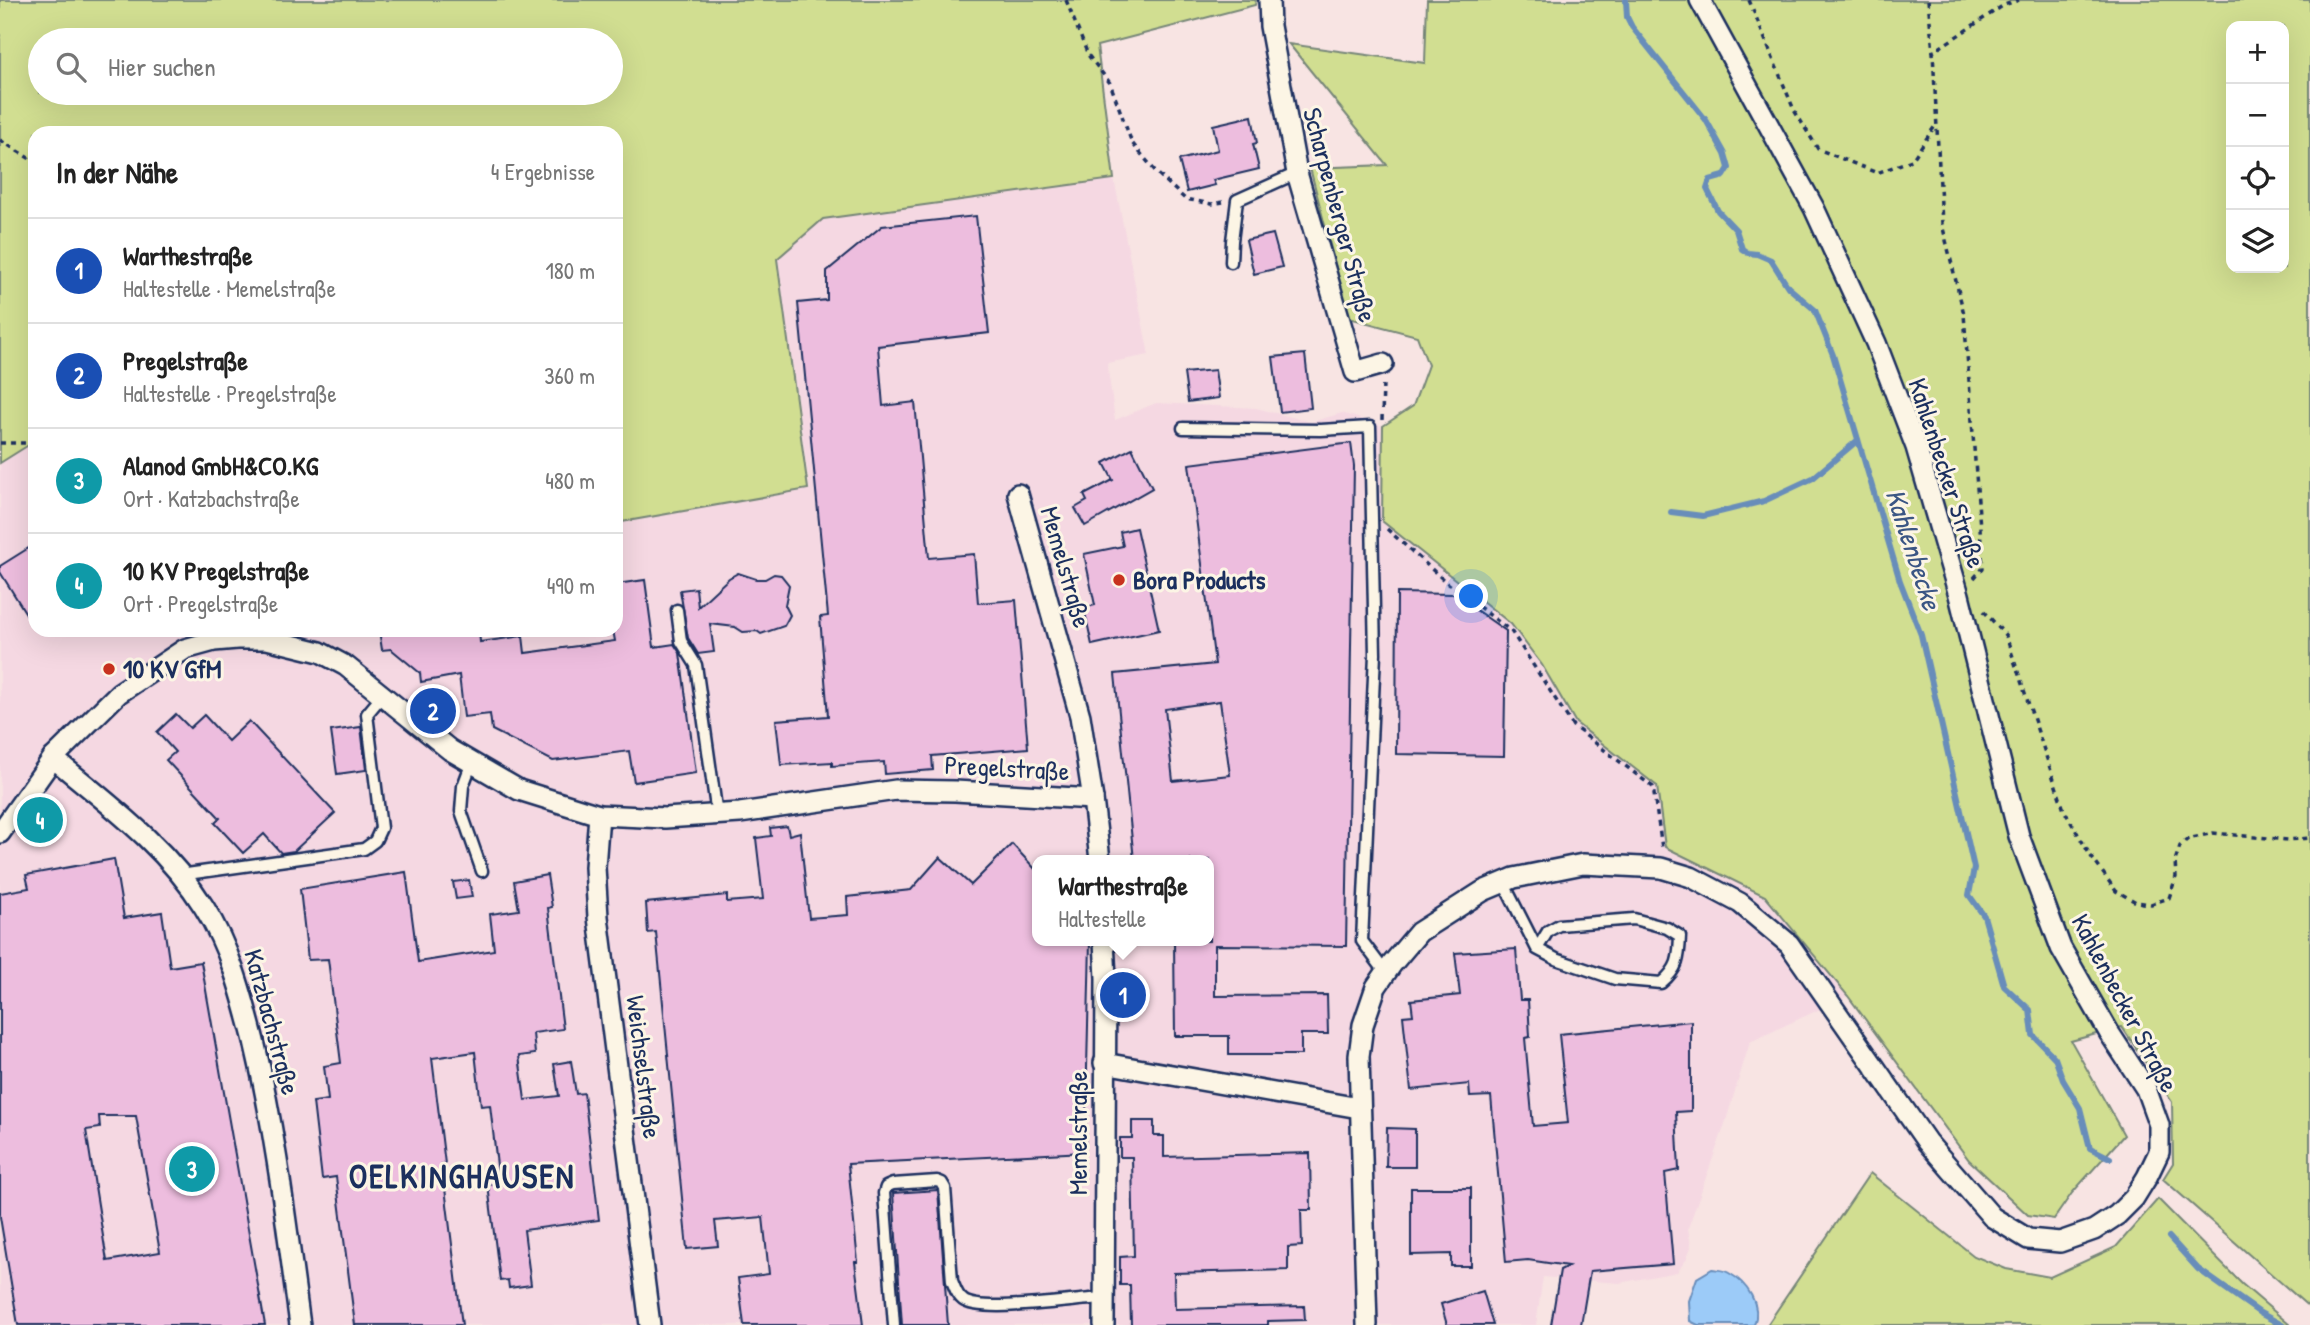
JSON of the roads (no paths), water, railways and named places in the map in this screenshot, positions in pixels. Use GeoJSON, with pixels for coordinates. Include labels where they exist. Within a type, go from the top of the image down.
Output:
{"type":"FeatureCollection","features":[{"type":"Feature","properties":{"kind":"street","name":"Scharpenberger Straße"},"geometry":{"type":"LineString","coordinates":[[1269,0],[1270,26],[1297,173],[1355,372],[1383,364]]}},
{"type":"Feature","properties":{"kind":"street","name":"Kahlenbecker Straße"},"geometry":{"type":"LineString","coordinates":[[1359,1108],[1359,1056],[1363,1025],[1376,987],[1419,933],[1483,891],[1514,878],[1583,864],[1661,868],[1691,877],[1740,903],[1789,944],[1927,1142],[1992,1217],[2028,1240],[2060,1242],[2094,1230],[2118,1214],[2134,1198],[2159,1152],[2159,1125],[2146,1089],[2110,1034],[2061,948],[2019,836],[1959,595],[1916,447],[1876,343],[1814,208],[1700,0]]}},
{"type":"Feature","properties":{"kind":"street","name":"Memelstraße"},"geometry":{"type":"LineString","coordinates":[[1018,494],[1080,716],[1099,855]]}},
{"type":"Feature","properties":{"kind":"street","name":"Pregelstraße"},"geometry":{"type":"LineString","coordinates":[[0,833],[52,758],[119,693],[185,649],[214,641],[267,639],[320,652],[345,666],[425,732],[519,790],[599,815],[666,818],[717,815],[896,790],[1093,799]]}},
{"type":"Feature","properties":{"kind":"street","name":"Katzbachstraße"},"geometry":{"type":"LineString","coordinates":[[52,758],[135,825],[180,875],[204,907],[229,954],[268,1099],[300,1325]]}},
{"type":"Feature","properties":{"kind":"street","name":"Weichselstraße"},"geometry":{"type":"LineString","coordinates":[[599,815],[595,867],[598,917],[650,1325]]}},
{"type":"Feature","properties":{"kind":"street","name":"Memelstraße"},"geometry":{"type":"LineString","coordinates":[[1104,946],[1104,1325]]}},
{"type":"Feature","properties":{"kind":"street"},"geometry":{"type":"LineString","coordinates":[[1104,1063],[1359,1108],[1367,1325]]}},
{"type":"Feature","properties":{"kind":"lane"},"geometry":{"type":"LineString","coordinates":[[1231,261],[1237,200],[1297,173]]}},
{"type":"Feature","properties":{"kind":"lane"},"geometry":{"type":"LineString","coordinates":[[1184,428],[1321,430],[1370,427],[1375,654],[1362,941],[1386,973]]}},
{"type":"Feature","properties":{"kind":"lane"},"geometry":{"type":"LineString","coordinates":[[677,610],[681,641],[696,665],[717,815]]}},
{"type":"Feature","properties":{"kind":"lane"},"geometry":{"type":"LineString","coordinates":[[180,875],[363,849],[375,841],[382,828],[367,714],[382,696]]}},
{"type":"Feature","properties":{"kind":"lane"},"geometry":{"type":"LineString","coordinates":[[472,762],[463,786],[461,811],[482,871]]}},
{"type":"Feature","properties":{"kind":"lane"},"geometry":{"type":"LineString","coordinates":[[1503,883],[1537,949],[1556,959],[1615,979],[1661,983],[1674,973],[1680,936],[1667,928],[1634,919],[1559,925],[1548,931],[1537,949]]}},
{"type":"Feature","properties":{"kind":"lane"},"geometry":{"type":"LineString","coordinates":[[894,1325],[884,1193],[886,1186],[892,1184],[942,1183],[945,1188],[953,1281],[962,1300],[982,1306],[1104,1298]]}},
{"type":"Feature","properties":{"kind":"water"},"geometry":{"type":"Polygon","coordinates":[[[1712,1269],[1736,1277],[1747,1289],[1756,1310],[1754,1325],[1698,1325],[1690,1321],[1689,1301],[1697,1278],[1712,1269]]]}},
{"type":"Feature","properties":{"kind":"waterway","name":"Kahlenbecke"},"geometry":{"type":"LineString","coordinates":[[1626,0],[1627,17],[1632,27],[1706,120],[1725,154],[1729,168],[1724,176],[1710,180],[1707,189],[1718,211],[1736,230],[1742,249],[1771,260],[1788,287],[1815,310],[1833,355],[1900,581],[1921,635],[1974,868],[1969,895],[1984,916],[2004,986],[2030,1010],[2033,1035],[2055,1058],[2063,1080],[2080,1108],[2090,1148],[2110,1158]]}},
{"type":"Feature","properties":{"kind":"waterway"},"geometry":{"type":"LineString","coordinates":[[1671,512],[1703,516],[1764,501],[1813,478],[1858,440]]}},
{"type":"Feature","properties":{"kind":"waterway","name":"Kahlenbecke"},"geometry":{"type":"LineString","coordinates":[[2169,1237],[2198,1269],[2260,1313],[2282,1325]]}},
{"type":"Feature","properties":{"kind":"place","name":"Bora Products"},"geometry":{"type":"Point","coordinates":[1119,580]}},
{"type":"Feature","properties":{"kind":"place","name":"10 KV GfM"},"geometry":{"type":"Point","coordinates":[109,669]}},
{"type":"Feature","properties":{"kind":"place","name":"Pregelstraße"},"geometry":{"type":"Point","coordinates":[433,711]}},
{"type":"Feature","properties":{"kind":"place","name":"10 KV Pregelstraße"},"geometry":{"type":"Point","coordinates":[40,820]}},
{"type":"Feature","properties":{"kind":"place","name":"Warthestraße"},"geometry":{"type":"Point","coordinates":[1123,995]}},
{"type":"Feature","properties":{"kind":"place","name":"Alanod GmbH&CO.KG"},"geometry":{"type":"Point","coordinates":[192,1169]}},
{"type":"Feature","properties":{"kind":"district","name":"OELKINGHAUSEN"},"geometry":{"type":"Point","coordinates":[462,1176]}}]}
